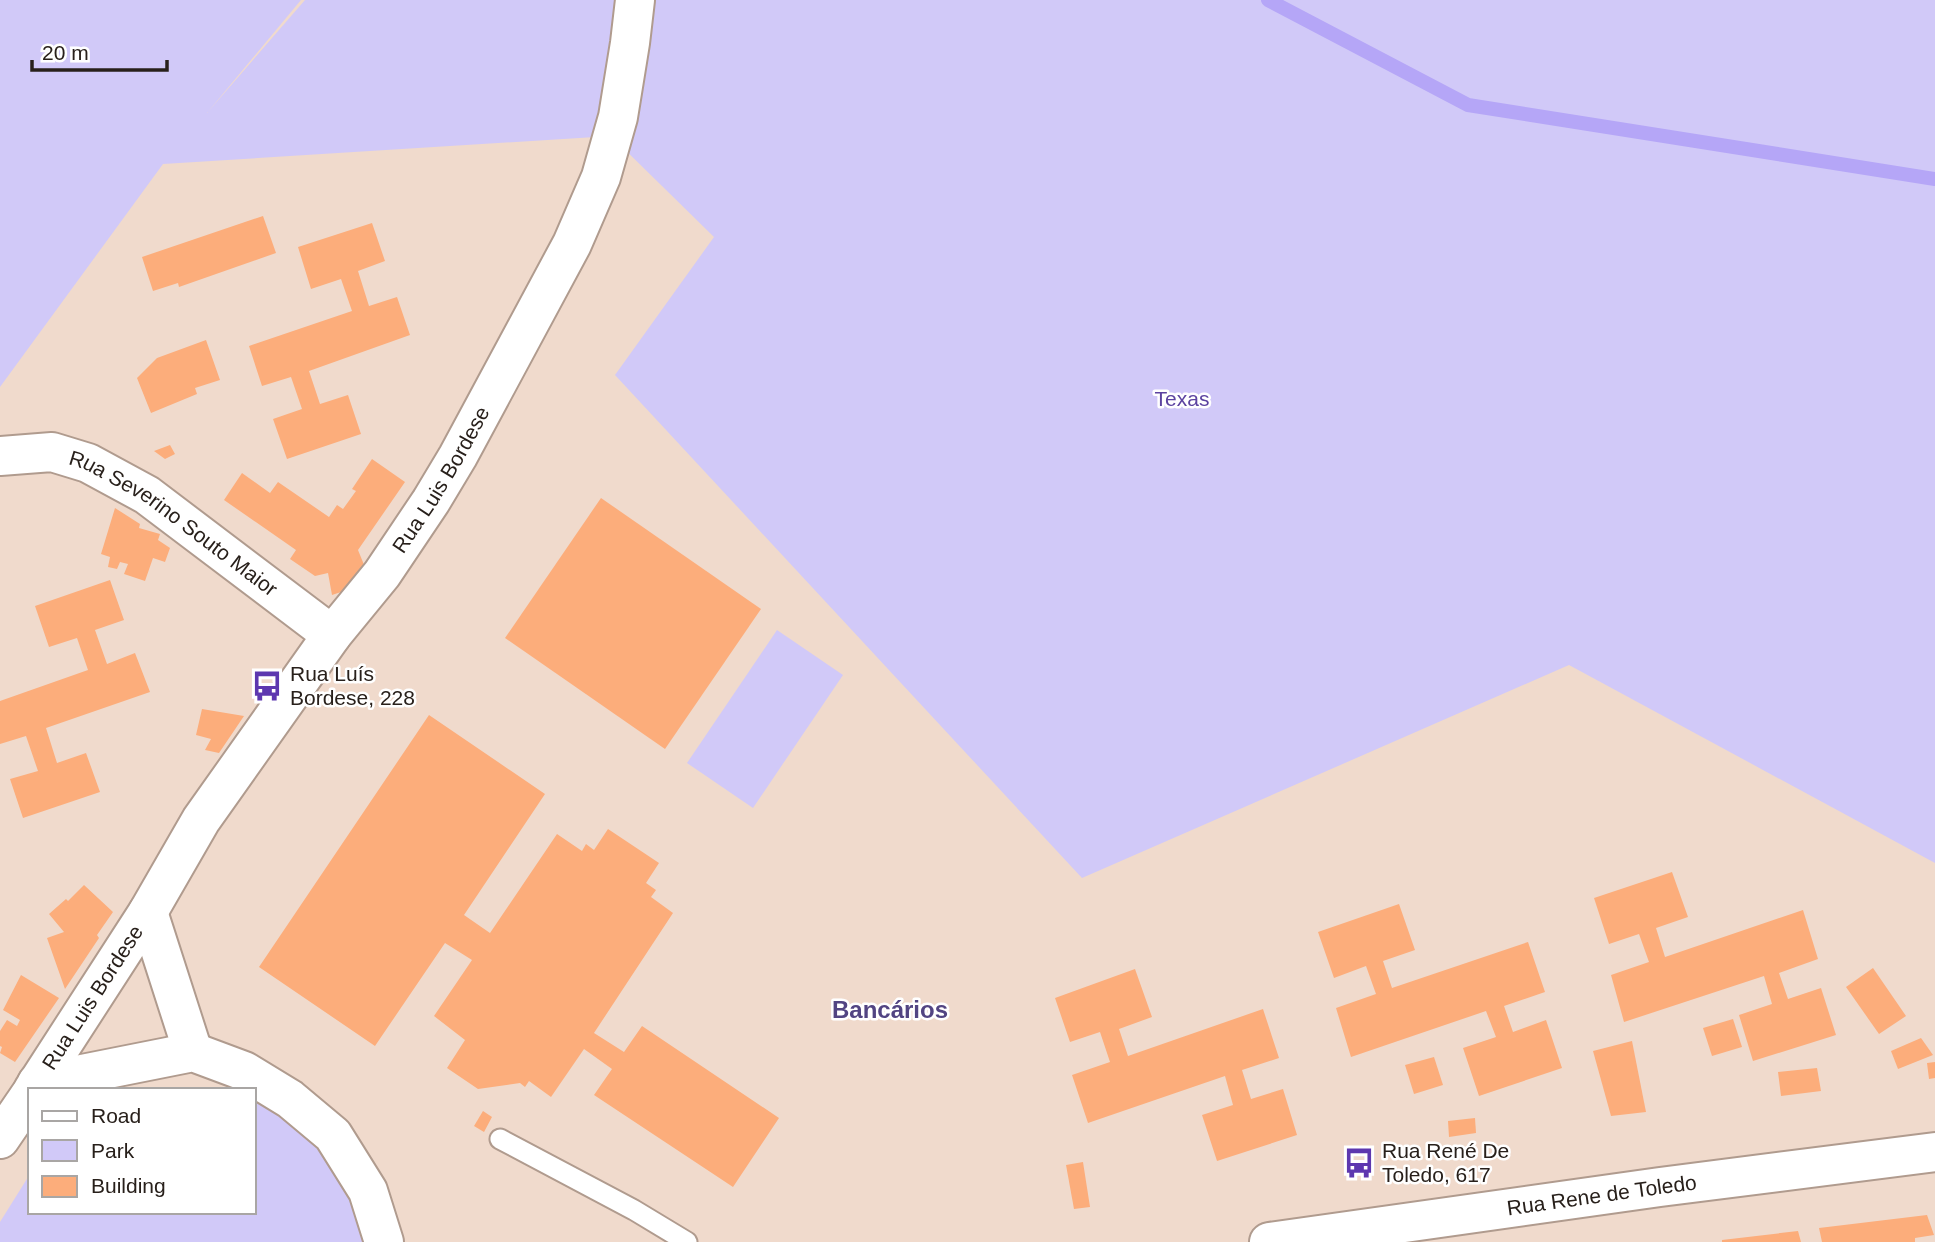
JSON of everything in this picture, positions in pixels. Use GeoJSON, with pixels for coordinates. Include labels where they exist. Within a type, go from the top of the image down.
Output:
{"type":"FeatureCollection","features":[{"type":"Feature","properties":{"kind":"street","name":"Rua Luis Bordese"},"geometry":{"type":"LineString","coordinates":[[34,1088],[148,912],[201,820],[332,635],[382,575],[431,501],[572,244],[601,177],[618,117],[631,43],[635,0]]}},
{"type":"Feature","properties":{"kind":"street","name":"Rua Severino Souto Maior"},"geometry":{"type":"LineString","coordinates":[[0,456],[52,452],[88,463],[147,495],[332,635]]}},
{"type":"Feature","properties":{"kind":"street","name":"Rua Luis Bordese"},"geometry":{"type":"LineString","coordinates":[[37,1088],[193,1052],[148,912]]}},
{"type":"Feature","properties":{"kind":"street"},"geometry":{"type":"LineString","coordinates":[[193,1052],[244,1071],[289,1099],[333,1135],[368,1191],[384,1242]]}},
{"type":"Feature","properties":{"kind":"street","name":"Rua Luis Bordese"},"geometry":{"type":"LineString","coordinates":[[0,1139],[28,1097]]}},
{"type":"Feature","properties":{"kind":"street","name":"Rua Rene de Toledo"},"geometry":{"type":"LineString","coordinates":[[1269,1242],[1660,1187],[1935,1152]]}},
{"type":"Feature","properties":{"kind":"lane"},"geometry":{"type":"LineString","coordinates":[[500,1139],[634,1210],[688,1242]]}},
{"type":"Feature","properties":{"kind":"green space","name":"Texas"},"geometry":{"type":"Polygon","coordinates":[[[0,0],[301,0],[207,113],[305,0],[1935,0],[1935,863],[1569,665],[1082,878],[615,375],[714,237],[611,136],[163,164],[0,387],[0,0]]]}},
{"type":"Feature","properties":{"kind":"green space"},"geometry":{"type":"Polygon","coordinates":[[[777,630],[843,675],[753,808],[687,763],[777,630]]]}},
{"type":"Feature","properties":{"kind":"green space"},"geometry":{"type":"Polygon","coordinates":[[[256,1096],[342,1164],[369,1242],[0,1242],[0,1222],[28,1177],[28,1214],[256,1214],[256,1096]]]}},
{"type":"Feature","properties":{"kind":"building"},"geometry":{"type":"Polygon","coordinates":[[[263,216],[276,253],[179,287],[178,283],[153,291],[142,257],[263,216]]]}},
{"type":"Feature","properties":{"kind":"building"},"geometry":{"type":"Polygon","coordinates":[[[372,223],[385,261],[358,271],[369,306],[397,297],[410,335],[309,371],[320,404],[348,395],[361,434],[287,459],[273,419],[302,409],[291,377],[262,386],[249,346],[352,311],[341,279],[311,289],[298,247],[372,223]]]}},
{"type":"Feature","properties":{"kind":"building"},"geometry":{"type":"Polygon","coordinates":[[[206,340],[220,380],[195,388],[197,394],[151,413],[137,378],[157,358],[206,340]]]}},
{"type":"Feature","properties":{"kind":"building"},"geometry":{"type":"Polygon","coordinates":[[[170,445],[175,454],[165,459],[154,451],[170,445]]]}},
{"type":"Feature","properties":{"kind":"building"},"geometry":{"type":"Polygon","coordinates":[[[372,459],[405,482],[358,550],[371,582],[332,595],[328,573],[315,576],[290,559],[296,550],[224,500],[242,473],[270,493],[278,482],[329,517],[337,505],[343,509],[356,491],[352,489],[372,459]]]}},
{"type":"Feature","properties":{"kind":"building"},"geometry":{"type":"Polygon","coordinates":[[[601,498],[761,609],[665,749],[505,638],[601,498]]]}},
{"type":"Feature","properties":{"kind":"building"},"geometry":{"type":"Polygon","coordinates":[[[115,508],[140,524],[139,528],[160,534],[158,540],[170,548],[165,562],[153,558],[145,581],[124,574],[128,564],[120,562],[117,569],[108,567],[110,557],[101,554],[115,508]]]}},
{"type":"Feature","properties":{"kind":"building"},"geometry":{"type":"Polygon","coordinates":[[[110,580],[124,620],[95,630],[107,664],[135,653],[150,692],[46,728],[57,763],[86,753],[100,792],[23,818],[10,779],[38,771],[26,736],[0,744],[0,701],[88,670],[77,638],[49,647],[35,606],[110,580]]]}},
{"type":"Feature","properties":{"kind":"building"},"geometry":{"type":"Polygon","coordinates":[[[202,709],[244,716],[219,753],[205,750],[211,739],[196,735],[202,709]]]}},
{"type":"Feature","properties":{"kind":"building"},"geometry":{"type":"Polygon","coordinates":[[[429,715],[545,794],[464,915],[490,933],[557,834],[582,851],[586,844],[594,850],[608,829],[659,863],[646,883],[656,890],[651,897],[673,913],[594,1033],[624,1052],[642,1026],[779,1118],[733,1187],[594,1095],[612,1069],[584,1049],[551,1097],[529,1081],[525,1087],[520,1083],[478,1089],[447,1068],[465,1040],[434,1016],[472,960],[445,943],[375,1046],[259,967],[429,715]]]}},
{"type":"Feature","properties":{"kind":"building"},"geometry":{"type":"Polygon","coordinates":[[[1672,872],[1688,917],[1656,928],[1665,957],[1803,910],[1818,959],[1779,973],[1788,999],[1821,988],[1836,1035],[1753,1061],[1739,1015],[1772,1004],[1764,976],[1624,1022],[1611,975],[1649,962],[1639,934],[1609,944],[1594,898],[1672,872]]]}},
{"type":"Feature","properties":{"kind":"building"},"geometry":{"type":"Polygon","coordinates":[[[84,885],[113,912],[65,989],[47,938],[64,932],[49,914],[66,899],[68,901],[84,885]]]}},
{"type":"Feature","properties":{"kind":"building"},"geometry":{"type":"Polygon","coordinates":[[[1399,904],[1415,950],[1383,961],[1392,988],[1528,942],[1545,992],[1504,1006],[1513,1032],[1546,1020],[1562,1068],[1479,1096],[1463,1048],[1496,1037],[1486,1011],[1351,1057],[1336,1008],[1376,994],[1366,966],[1334,978],[1318,932],[1399,904]]]}},
{"type":"Feature","properties":{"kind":"building"},"geometry":{"type":"Polygon","coordinates":[[[1873,968],[1906,1016],[1879,1034],[1846,987],[1873,968]]]}},
{"type":"Feature","properties":{"kind":"building"},"geometry":{"type":"Polygon","coordinates":[[[1135,969],[1152,1017],[1119,1029],[1128,1056],[1263,1009],[1279,1058],[1242,1070],[1251,1099],[1283,1089],[1297,1135],[1217,1161],[1202,1115],[1233,1105],[1225,1076],[1088,1123],[1072,1075],[1110,1062],[1100,1032],[1070,1042],[1055,998],[1135,969]]]}},
{"type":"Feature","properties":{"kind":"building"},"geometry":{"type":"Polygon","coordinates":[[[21,975],[59,998],[15,1062],[0,1053],[0,1031],[7,1020],[17,1026],[20,1020],[3,1010],[21,975]]]}},
{"type":"Feature","properties":{"kind":"building"},"geometry":{"type":"Polygon","coordinates":[[[1733,1019],[1742,1047],[1712,1056],[1703,1028],[1733,1019]]]}},
{"type":"Feature","properties":{"kind":"building"},"geometry":{"type":"Polygon","coordinates":[[[1921,1038],[1933,1055],[1898,1069],[1891,1051],[1921,1038]]]}},
{"type":"Feature","properties":{"kind":"building"},"geometry":{"type":"Polygon","coordinates":[[[1632,1041],[1646,1112],[1611,1116],[1593,1051],[1632,1041]]]}},
{"type":"Feature","properties":{"kind":"building"},"geometry":{"type":"Polygon","coordinates":[[[1434,1057],[1443,1085],[1414,1094],[1405,1065],[1434,1057]]]}},
{"type":"Feature","properties":{"kind":"building"},"geometry":{"type":"Polygon","coordinates":[[[1935,1062],[1935,1078],[1929,1079],[1927,1063],[1935,1062]]]}},
{"type":"Feature","properties":{"kind":"building"},"geometry":{"type":"Polygon","coordinates":[[[1817,1068],[1821,1091],[1781,1096],[1778,1072],[1817,1068]]]}},
{"type":"Feature","properties":{"kind":"building"},"geometry":{"type":"Polygon","coordinates":[[[483,1111],[492,1117],[484,1132],[474,1126],[483,1111]]]}},
{"type":"Feature","properties":{"kind":"building"},"geometry":{"type":"Polygon","coordinates":[[[1475,1118],[1476,1133],[1449,1137],[1448,1121],[1475,1118]]]}},
{"type":"Feature","properties":{"kind":"building"},"geometry":{"type":"Polygon","coordinates":[[[1083,1162],[1090,1207],[1074,1209],[1066,1165],[1083,1162]]]}},
{"type":"Feature","properties":{"kind":"building"},"geometry":{"type":"Polygon","coordinates":[[[1927,1215],[1934,1235],[1915,1238],[1915,1242],[1822,1242],[1819,1228],[1927,1215]]]}},
{"type":"Feature","properties":{"kind":"building"},"geometry":{"type":"Polygon","coordinates":[[[1798,1231],[1801,1242],[1722,1242],[1722,1240],[1798,1231]]]}},
{"type":"Feature","properties":{"kind":"waterway"},"geometry":{"type":"LineString","coordinates":[[1268,0],[1468,105],[1935,179]]}},
{"type":"Feature","properties":{"kind":"place","name":"Rua Luís Bordese, 228"},"geometry":{"type":"Point","coordinates":[267,686]}},
{"type":"Feature","properties":{"kind":"place","name":"Rua René De Toledo, 617"},"geometry":{"type":"Point","coordinates":[1359,1163]}},
{"type":"Feature","properties":{"kind":"district","name":"Bancários"},"geometry":{"type":"Point","coordinates":[890,1010]}}]}
